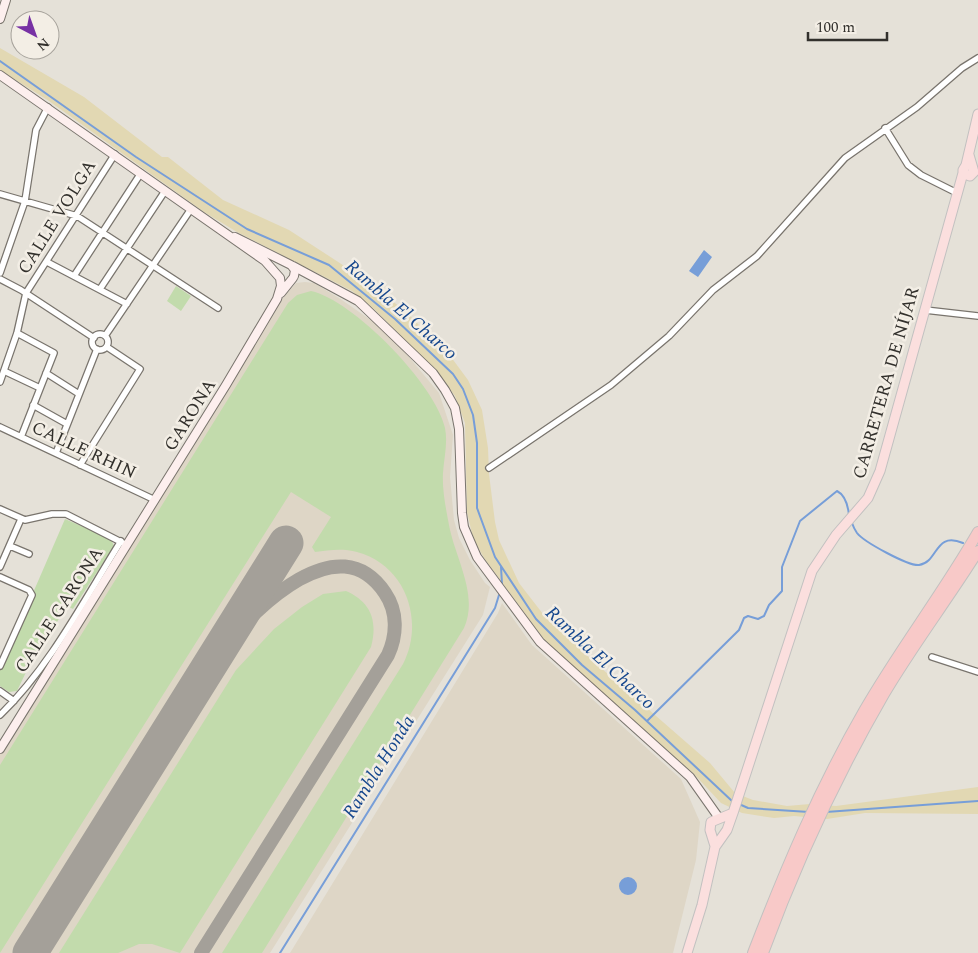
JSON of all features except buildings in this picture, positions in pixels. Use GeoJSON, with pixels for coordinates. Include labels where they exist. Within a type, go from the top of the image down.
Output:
{"type":"FeatureCollection","features":[{"type":"Feature","properties":{"kind":"highway"},"geometry":{"type":"LineString","coordinates":[[753,953],[813,820],[873,695],[978,532]]}},
{"type":"Feature","properties":{"kind":"highway"},"geometry":{"type":"LineString","coordinates":[[821,803],[885,693],[978,551]]}},
{"type":"Feature","properties":{"kind":"highway"},"geometry":{"type":"LineString","coordinates":[[763,953],[813,820]]}},
{"type":"Feature","properties":{"kind":"main road"},"geometry":{"type":"LineString","coordinates":[[0,20],[6,0]]}},
{"type":"Feature","properties":{"kind":"main road"},"geometry":{"type":"LineString","coordinates":[[0,75],[265,261],[286,281],[293,277],[309,274]]}},
{"type":"Feature","properties":{"kind":"main road","name":"CARRETERA DE NÍJAR"},"geometry":{"type":"LineString","coordinates":[[686,953],[702,904],[717,834],[726,833],[812,572],[836,534],[868,498],[880,472],[957,193],[968,168],[969,150],[978,114]]}},
{"type":"Feature","properties":{"kind":"main road"},"geometry":{"type":"LineString","coordinates":[[216,228],[309,274],[358,301],[433,373],[451,400],[458,420],[462,513],[464,527],[477,557],[548,651],[695,783],[717,820],[717,834]]}},
{"type":"Feature","properties":{"kind":"main road"},"geometry":{"type":"LineString","coordinates":[[277,299],[281,286],[280,267],[290,265]]}},
{"type":"Feature","properties":{"kind":"main road"},"geometry":{"type":"LineString","coordinates":[[290,265],[293,277]]}},
{"type":"Feature","properties":{"kind":"main road","name":"GARONA"},"geometry":{"type":"LineString","coordinates":[[0,749],[124,544],[135,532],[277,299],[293,277]]}},
{"type":"Feature","properties":{"kind":"main road"},"geometry":{"type":"LineString","coordinates":[[717,820],[733,813]]}},
{"type":"Feature","properties":{"kind":"main road"},"geometry":{"type":"LineString","coordinates":[[717,820],[728,826]]}},
{"type":"Feature","properties":{"kind":"street"},"geometry":{"type":"LineString","coordinates":[[489,468],[611,385],[669,336],[713,290],[757,256],[838,164],[885,128],[917,107],[962,68],[978,58]]}},
{"type":"Feature","properties":{"kind":"street"},"geometry":{"type":"LineString","coordinates":[[0,273],[25,201],[36,130],[48,107]]}},
{"type":"Feature","properties":{"kind":"street"},"geometry":{"type":"LineString","coordinates":[[885,128],[912,168],[957,193]]}},
{"type":"Feature","properties":{"kind":"street","name":"CALLE VOLGA"},"geometry":{"type":"LineString","coordinates":[[0,382],[16,334],[26,294],[115,154]]}},
{"type":"Feature","properties":{"kind":"street"},"geometry":{"type":"LineString","coordinates":[[74,276],[141,173]]}},
{"type":"Feature","properties":{"kind":"street"},"geometry":{"type":"LineString","coordinates":[[100,289],[165,191]]}},
{"type":"Feature","properties":{"kind":"street"},"geometry":{"type":"LineString","coordinates":[[0,194],[77,216],[218,308]]}},
{"type":"Feature","properties":{"kind":"street"},"geometry":{"type":"LineString","coordinates":[[105,336],[190,209]]}},
{"type":"Feature","properties":{"kind":"street"},"geometry":{"type":"LineString","coordinates":[[47,262],[127,304]]}},
{"type":"Feature","properties":{"kind":"street"},"geometry":{"type":"LineString","coordinates":[[0,279],[94,338]]}},
{"type":"Feature","properties":{"kind":"street"},"geometry":{"type":"LineString","coordinates":[[925,310],[978,316]]}},
{"type":"Feature","properties":{"kind":"street"},"geometry":{"type":"LineString","coordinates":[[16,334],[54,353],[21,437]]}},
{"type":"Feature","properties":{"kind":"street"},"geometry":{"type":"LineString","coordinates":[[94,338],[100,335],[105,336]]}},
{"type":"Feature","properties":{"kind":"street"},"geometry":{"type":"LineString","coordinates":[[105,336],[108,340],[107,347]]}},
{"type":"Feature","properties":{"kind":"street"},"geometry":{"type":"LineString","coordinates":[[94,338],[93,345],[97,349],[103,350],[107,347]]}},
{"type":"Feature","properties":{"kind":"street"},"geometry":{"type":"LineString","coordinates":[[80,464],[140,369],[107,347]]}},
{"type":"Feature","properties":{"kind":"street"},"geometry":{"type":"LineString","coordinates":[[56,453],[97,349]]}},
{"type":"Feature","properties":{"kind":"street"},"geometry":{"type":"LineString","coordinates":[[4,371],[40,388]]}},
{"type":"Feature","properties":{"kind":"street"},"geometry":{"type":"LineString","coordinates":[[46,373],[79,394]]}},
{"type":"Feature","properties":{"kind":"street"},"geometry":{"type":"LineString","coordinates":[[33,405],[67,424]]}},
{"type":"Feature","properties":{"kind":"street","name":"CALLE RHIN"},"geometry":{"type":"LineString","coordinates":[[1,430],[21,437],[155,500]]}},
{"type":"Feature","properties":{"kind":"street"},"geometry":{"type":"LineString","coordinates":[[0,509],[21,519],[59,513],[124,544]]}},
{"type":"Feature","properties":{"kind":"street"},"geometry":{"type":"LineString","coordinates":[[0,567],[21,519]]}},
{"type":"Feature","properties":{"kind":"street","name":"CALLE GARONA"},"geometry":{"type":"LineString","coordinates":[[0,714],[23,692],[124,544]]}},
{"type":"Feature","properties":{"kind":"street"},"geometry":{"type":"LineString","coordinates":[[10,546],[30,554]]}},
{"type":"Feature","properties":{"kind":"street"},"geometry":{"type":"LineString","coordinates":[[0,577],[32,592],[0,666]]}},
{"type":"Feature","properties":{"kind":"street"},"geometry":{"type":"LineString","coordinates":[[932,657],[978,672]]}},
{"type":"Feature","properties":{"kind":"street"},"geometry":{"type":"LineString","coordinates":[[0,691],[14,701]]}},
{"type":"Feature","properties":{"kind":"shaded area"},"geometry":{"type":"Polygon","coordinates":[[[296,283],[314,283],[339,298],[388,332],[439,393],[453,435],[450,477],[454,520],[459,538],[470,560],[485,583],[490,587],[483,615],[270,953],[0,953],[0,749],[281,300],[296,283]]]}},
{"type":"Feature","properties":{"kind":"shaded area"},"geometry":{"type":"Polygon","coordinates":[[[502,603],[532,645],[681,779],[700,822],[696,860],[673,953],[290,953],[498,613],[502,603]]]}},
{"type":"Feature","properties":{"kind":"green space"},"geometry":{"type":"Polygon","coordinates":[[[176,286],[191,296],[181,311],[167,301],[176,286]]]}},
{"type":"Feature","properties":{"kind":"green space"},"geometry":{"type":"Polygon","coordinates":[[[311,291],[328,298],[348,310],[369,327],[410,368],[438,410],[446,434],[443,479],[449,525],[464,576],[469,603],[464,628],[262,953],[222,953],[403,664],[412,630],[411,613],[407,597],[399,582],[388,569],[374,559],[357,552],[336,550],[315,552],[312,547],[331,517],[291,492],[0,953],[0,765],[288,303],[297,295],[311,291]]]}},
{"type":"Feature","properties":{"kind":"green space"},"geometry":{"type":"Polygon","coordinates":[[[65,519],[111,539],[114,546],[73,609],[67,606],[28,668],[17,691],[9,692],[0,686],[0,669],[65,519]]]}},
{"type":"Feature","properties":{"kind":"green space"},"geometry":{"type":"Polygon","coordinates":[[[346,591],[355,595],[371,613],[374,629],[371,647],[180,953],[152,944],[139,944],[118,953],[59,953],[236,670],[274,629],[302,607],[323,594],[346,591]]]}},
{"type":"Feature","properties":{"kind":"sand"},"geometry":{"type":"Polygon","coordinates":[[[0,48],[10,54],[10,60],[21,60],[84,97],[162,157],[168,157],[223,200],[289,230],[372,284],[407,313],[451,357],[468,380],[482,410],[488,448],[495,522],[499,540],[519,583],[543,614],[593,661],[710,763],[735,793],[753,800],[787,806],[810,804],[836,806],[978,787],[978,814],[865,813],[827,819],[794,816],[774,818],[742,813],[721,803],[693,773],[549,646],[484,558],[473,538],[467,512],[465,423],[455,396],[438,373],[374,309],[352,291],[237,232],[204,212],[49,101],[0,70],[0,48]]]}},
{"type":"Feature","properties":{"kind":"water"},"geometry":{"type":"Polygon","coordinates":[[[704,250],[712,257],[698,277],[689,271],[704,250]]]}},
{"type":"Feature","properties":{"kind":"water"},"geometry":{"type":"Polygon","coordinates":[[[628,877],[636,882],[637,886],[632,894],[628,895],[620,890],[619,886],[624,878],[628,877]]]}},
{"type":"Feature","properties":{"kind":"waterway","name":"Rambla El Charco"},"geometry":{"type":"LineString","coordinates":[[0,61],[136,157],[247,229],[329,265],[395,319],[453,374],[463,389],[473,415],[477,443],[477,508],[495,557],[536,619],[582,665],[635,710],[732,801]]}},
{"type":"Feature","properties":{"kind":"waterway"},"geometry":{"type":"LineString","coordinates":[[647,721],[739,630],[744,618],[748,616],[758,619],[764,616],[769,605],[782,591],[782,567],[800,521],[837,491],[846,501],[849,515]]}},
{"type":"Feature","properties":{"kind":"waterway"},"geometry":{"type":"LineString","coordinates":[[852,523],[857,533],[868,542],[896,558],[913,564],[925,563],[947,541],[954,540],[963,543]]}},
{"type":"Feature","properties":{"kind":"waterway","name":"Rambla Honda"},"geometry":{"type":"LineString","coordinates":[[501,567],[502,584]]}},
{"type":"Feature","properties":{"kind":"waterway","name":"Rambla Honda"},"geometry":{"type":"LineString","coordinates":[[280,953],[495,608],[499,595]]}},
{"type":"Feature","properties":{"kind":"waterway","name":"Rambla El Charco"},"geometry":{"type":"LineString","coordinates":[[826,812],[978,801]]}},
{"type":"Feature","properties":{"kind":"waterway","name":"Rambla El Charco"},"geometry":{"type":"LineString","coordinates":[[739,804],[748,808],[809,812]]}},
{"type":"Feature","properties":{"kind":"taxiway"},"geometry":{"type":"LineString","coordinates":[[201,953],[388,655],[393,640],[394,616],[385,593],[366,574],[345,567],[322,569],[299,580],[276,595],[221,647]]}},
{"type":"Feature","properties":{"kind":"runway"},"geometry":{"type":"LineString","coordinates":[[30,953],[286,543]]}}]}
